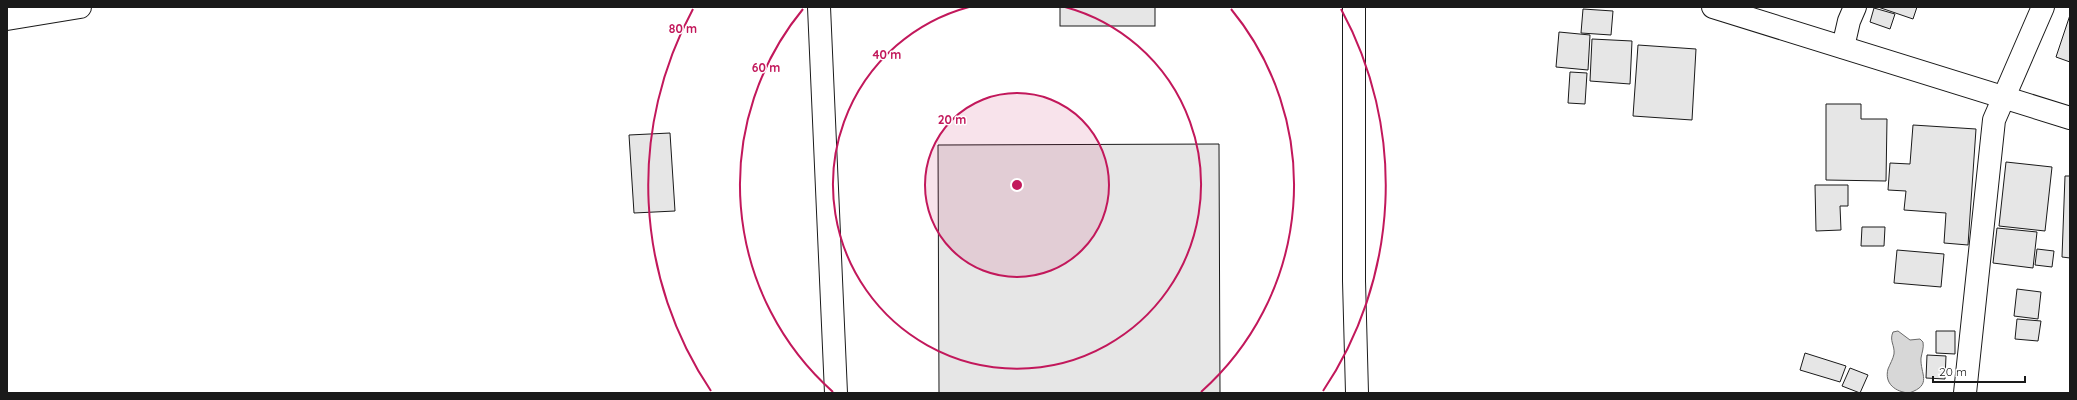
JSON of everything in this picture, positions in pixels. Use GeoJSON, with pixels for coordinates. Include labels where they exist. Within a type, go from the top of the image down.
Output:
{"type":"FeatureCollection","features":[{"type":"Feature","properties":{"kind":"street"},"geometry":{"type":"LineString","coordinates":[[7,19],[80,7]]}},
{"type":"Feature","properties":{"kind":"street"},"geometry":{"type":"LineString","coordinates":[[819,7],[836,393]]}},
{"type":"Feature","properties":{"kind":"street"},"geometry":{"type":"LineString","coordinates":[[1354,7],[1354,281],[1357,393]]}},
{"type":"Feature","properties":{"kind":"street"},"geometry":{"type":"LineString","coordinates":[[1713,7],[2070,118]]}},
{"type":"Feature","properties":{"kind":"street"},"geometry":{"type":"LineString","coordinates":[[1843,47],[1855,7]]}},
{"type":"Feature","properties":{"kind":"street"},"geometry":{"type":"LineString","coordinates":[[1965,393],[1994,120],[2043,7]]}},
{"type":"Feature","properties":{"kind":"shaded area"},"geometry":{"type":"Polygon","coordinates":[[[1898,331],[1910,340],[1920,339],[1923,342],[1921,364],[1924,378],[1923,383],[1916,390],[1909,393],[1900,391],[1892,386],[1889,383],[1887,374],[1894,354],[1892,335],[1893,332],[1898,331]]]}},
{"type":"Feature","properties":{"kind":"building"},"geometry":{"type":"Polygon","coordinates":[[[1060,7],[1155,7],[1155,26],[1060,26],[1060,7]]]}},
{"type":"Feature","properties":{"kind":"building"},"geometry":{"type":"Polygon","coordinates":[[[1878,7],[1917,7],[1913,19],[1878,7]]]}},
{"type":"Feature","properties":{"kind":"building"},"geometry":{"type":"Polygon","coordinates":[[[1874,8],[1895,14],[1890,29],[1870,22],[1874,8]]]}},
{"type":"Feature","properties":{"kind":"building"},"geometry":{"type":"Polygon","coordinates":[[[1583,9],[1613,11],[1611,35],[1581,33],[1583,9]]]}},
{"type":"Feature","properties":{"kind":"building"},"geometry":{"type":"Polygon","coordinates":[[[2070,15],[2070,62],[2056,57],[2070,15]]]}},
{"type":"Feature","properties":{"kind":"building"},"geometry":{"type":"Polygon","coordinates":[[[1559,32],[1590,35],[1588,70],[1556,67],[1559,32]]]}},
{"type":"Feature","properties":{"kind":"building"},"geometry":{"type":"Polygon","coordinates":[[[1592,39],[1632,41],[1630,84],[1590,81],[1592,39]]]}},
{"type":"Feature","properties":{"kind":"building"},"geometry":{"type":"Polygon","coordinates":[[[1638,45],[1696,49],[1692,120],[1633,116],[1638,45]]]}},
{"type":"Feature","properties":{"kind":"building"},"geometry":{"type":"Polygon","coordinates":[[[1570,72],[1587,73],[1585,104],[1568,103],[1570,72]]]}},
{"type":"Feature","properties":{"kind":"building"},"geometry":{"type":"Polygon","coordinates":[[[1826,104],[1861,104],[1861,119],[1887,119],[1886,181],[1826,180],[1826,104]]]}},
{"type":"Feature","properties":{"kind":"building"},"geometry":{"type":"Polygon","coordinates":[[[1913,125],[1976,129],[1968,245],[1944,243],[1946,213],[1904,210],[1906,191],[1888,190],[1890,163],[1910,164],[1913,125]]]}},
{"type":"Feature","properties":{"kind":"building"},"geometry":{"type":"Polygon","coordinates":[[[670,133],[675,211],[634,213],[629,135],[670,133]]]}},
{"type":"Feature","properties":{"kind":"building"},"geometry":{"type":"Polygon","coordinates":[[[1219,144],[1220,393],[939,393],[938,145],[1219,144]]]}},
{"type":"Feature","properties":{"kind":"building"},"geometry":{"type":"Polygon","coordinates":[[[2006,162],[2052,167],[2045,231],[1999,226],[2006,162]]]}},
{"type":"Feature","properties":{"kind":"building"},"geometry":{"type":"Polygon","coordinates":[[[2065,176],[2070,176],[2070,258],[2062,257],[2065,176]]]}},
{"type":"Feature","properties":{"kind":"building"},"geometry":{"type":"Polygon","coordinates":[[[1815,185],[1848,185],[1848,206],[1840,206],[1841,230],[1816,231],[1815,185]]]}},
{"type":"Feature","properties":{"kind":"building"},"geometry":{"type":"Polygon","coordinates":[[[1862,227],[1885,227],[1884,246],[1861,246],[1862,227]]]}},
{"type":"Feature","properties":{"kind":"building"},"geometry":{"type":"Polygon","coordinates":[[[1997,228],[2037,232],[2033,268],[1993,263],[1997,228]]]}},
{"type":"Feature","properties":{"kind":"building"},"geometry":{"type":"Polygon","coordinates":[[[2037,249],[2054,251],[2052,267],[2035,265],[2037,249]]]}},
{"type":"Feature","properties":{"kind":"building"},"geometry":{"type":"Polygon","coordinates":[[[1897,250],[1944,254],[1941,287],[1894,283],[1897,250]]]}},
{"type":"Feature","properties":{"kind":"building"},"geometry":{"type":"Polygon","coordinates":[[[2017,289],[2041,292],[2038,319],[2014,316],[2017,289]]]}},
{"type":"Feature","properties":{"kind":"building"},"geometry":{"type":"Polygon","coordinates":[[[2017,319],[2041,321],[2038,341],[2015,339],[2017,319]]]}},
{"type":"Feature","properties":{"kind":"building"},"geometry":{"type":"Polygon","coordinates":[[[1936,331],[1955,331],[1955,354],[1936,353],[1936,331]]]}},
{"type":"Feature","properties":{"kind":"building"},"geometry":{"type":"Polygon","coordinates":[[[1805,353],[1846,366],[1840,382],[1800,370],[1805,353]]]}},
{"type":"Feature","properties":{"kind":"building"},"geometry":{"type":"Polygon","coordinates":[[[1927,355],[1946,356],[1945,379],[1926,378],[1927,355]]]}},
{"type":"Feature","properties":{"kind":"building"},"geometry":{"type":"Polygon","coordinates":[[[1850,368],[1868,375],[1860,393],[1842,386],[1850,368]]]}}]}
